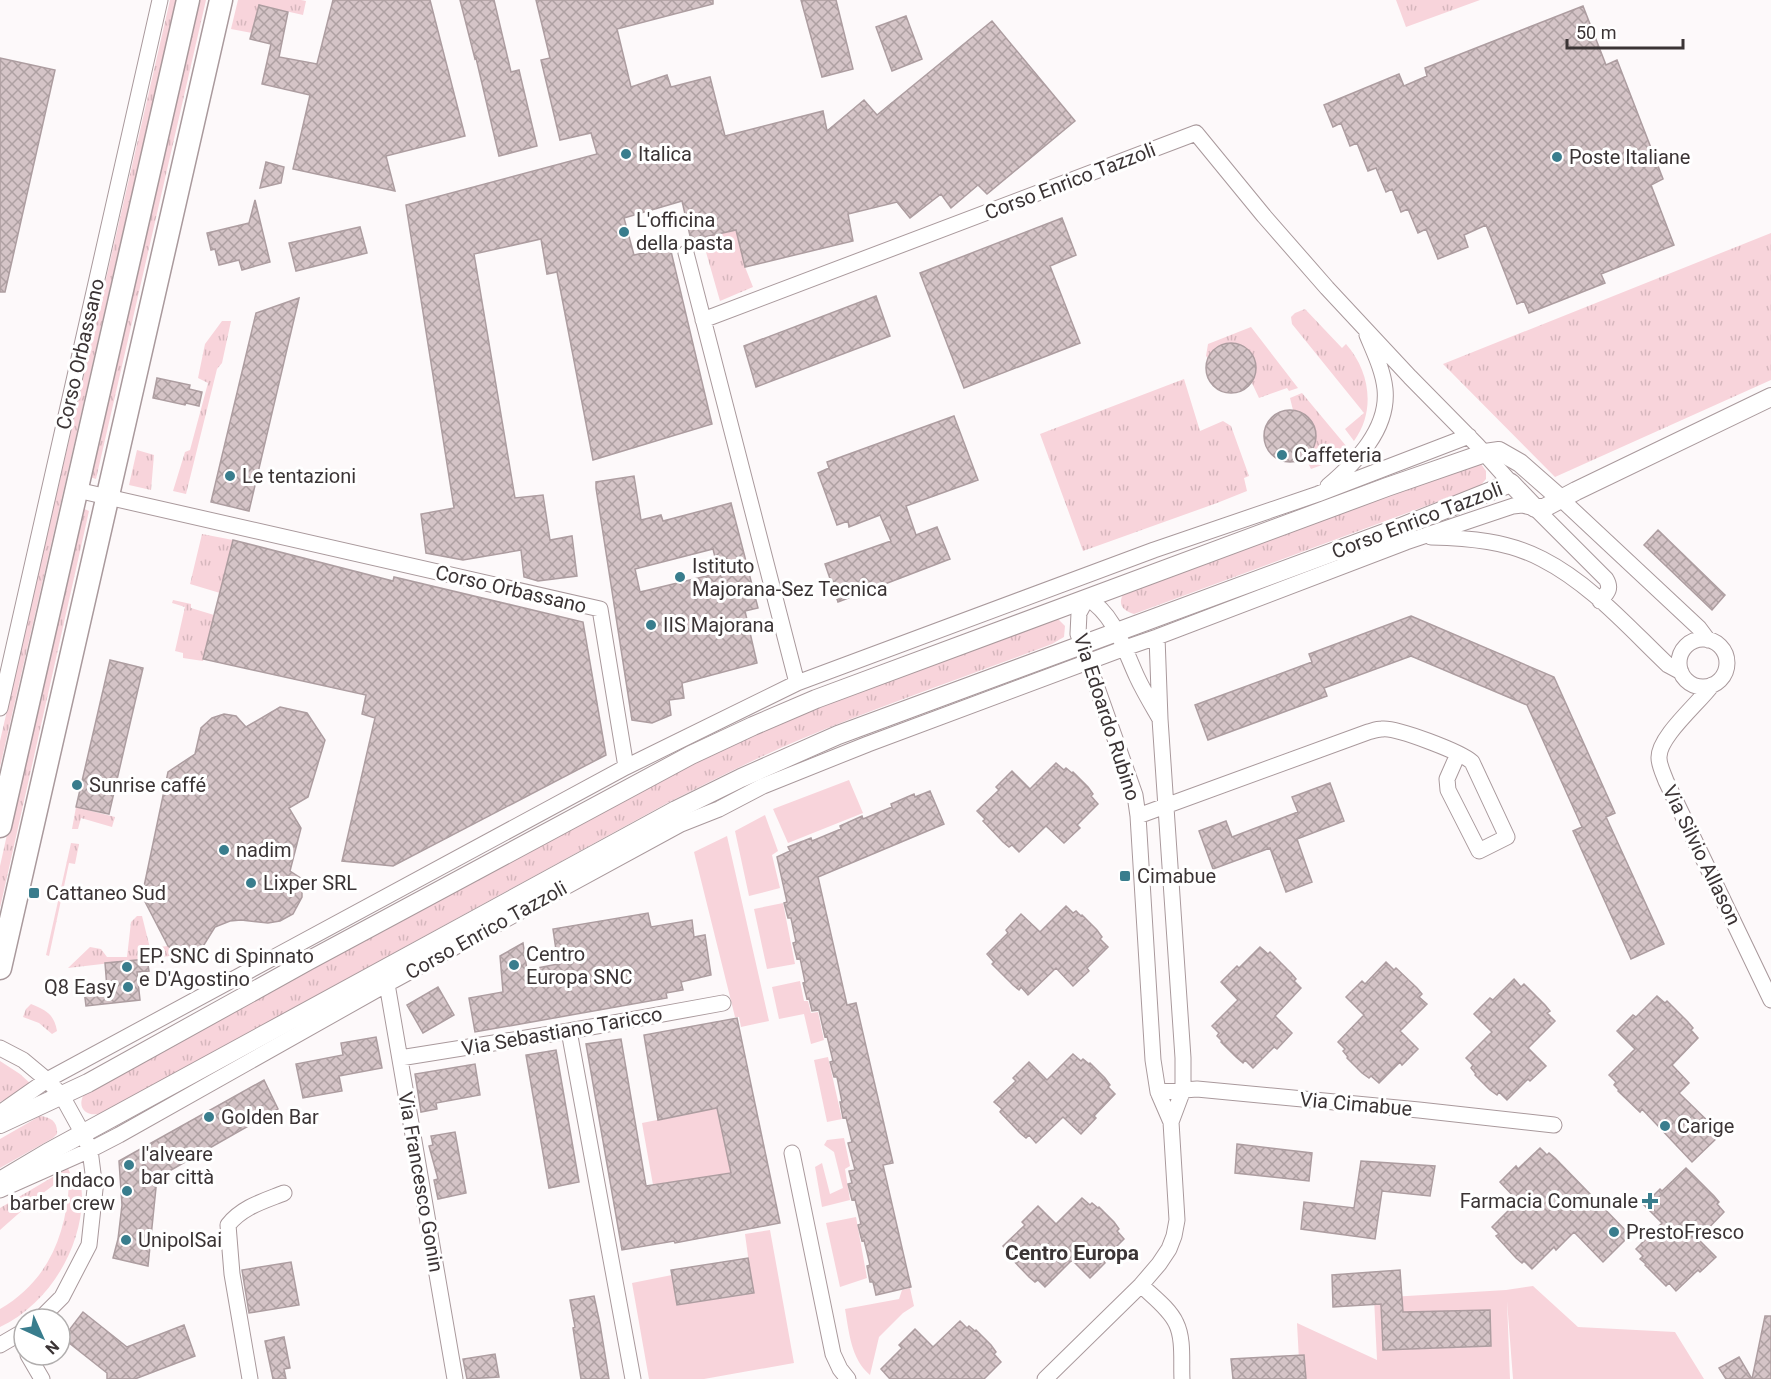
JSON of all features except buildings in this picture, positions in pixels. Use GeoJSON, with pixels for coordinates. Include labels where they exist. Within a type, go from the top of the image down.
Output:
{"type":"FeatureCollection","features":[{"type":"Feature","properties":{"kind":"main road","name":"Corso Orbassano"},"geometry":{"type":"LineString","coordinates":[[0,826],[188,0]]}},
{"type":"Feature","properties":{"kind":"main road"},"geometry":{"type":"LineString","coordinates":[[0,968],[221,0]]}},
{"type":"Feature","properties":{"kind":"street","name":"Corso Orbassano"},"geometry":{"type":"LineString","coordinates":[[0,708],[160,0]]}},
{"type":"Feature","properties":{"kind":"street","name":"Corso Enrico Tazzoli"},"geometry":{"type":"LineString","coordinates":[[703,320],[1196,133],[1327,288],[1416,384],[1606,579],[1610,585],[1609,590],[1600,601]]}},
{"type":"Feature","properties":{"kind":"street"},"geometry":{"type":"LineString","coordinates":[[686,253],[797,683]]}},
{"type":"Feature","properties":{"kind":"street","name":"Corso Enrico Tazzoli"},"geometry":{"type":"LineString","coordinates":[[1318,494],[1346,471],[1365,448],[1384,411],[1384,388],[1364,327]]}},
{"type":"Feature","properties":{"kind":"street","name":"Corso Enrico Tazzoli"},"geometry":{"type":"LineString","coordinates":[[1120,640],[1157,637],[1419,537],[1513,506],[1544,508],[1771,397]]}},
{"type":"Feature","properties":{"kind":"street","name":"Corso Enrico Tazzoli"},"geometry":{"type":"LineString","coordinates":[[0,1113],[47,1080],[308,938],[626,767],[797,683],[1154,550],[1318,494],[1469,436]]}},
{"type":"Feature","properties":{"kind":"street","name":"Corso Enrico Tazzoli"},"geometry":{"type":"LineString","coordinates":[[0,1124],[88,1083],[360,934],[733,735],[807,703],[1087,598],[1485,453],[1498,451],[1530,471],[1699,628],[1708,640]]}},
{"type":"Feature","properties":{"kind":"street","name":"Corso Enrico Tazzoli"},"geometry":{"type":"LineString","coordinates":[[0,1181],[86,1142],[387,984],[681,824],[718,809],[763,786],[986,700],[1085,654],[1511,483]]}},
{"type":"Feature","properties":{"kind":"street","name":"Corso Orbassano"},"geometry":{"type":"LineString","coordinates":[[77,490],[600,609],[626,767]]}},
{"type":"Feature","properties":{"kind":"street","name":"Corso Enrico Tazzoli"},"geometry":{"type":"LineString","coordinates":[[1419,537],[1458,537],[1483,540],[1542,558],[1568,575],[1600,601],[1668,665],[1681,672]]}},
{"type":"Feature","properties":{"kind":"street","name":"Via Edoardo Rubino"},"geometry":{"type":"LineString","coordinates":[[1045,1379],[1141,1285],[1159,1264],[1169,1250],[1174,1236],[1177,1204],[1171,1122],[1158,1092],[1153,1060],[1135,795],[1085,654],[1078,624],[1087,598],[1102,610],[1160,719]]}},
{"type":"Feature","properties":{"kind":"street","name":"Via Edoardo Rubino"},"geometry":{"type":"LineString","coordinates":[[1157,637],[1160,719],[1183,1058],[1183,1090],[1171,1122]]}},
{"type":"Feature","properties":{"kind":"street"},"geometry":{"type":"LineString","coordinates":[[1700,639],[1708,640],[1725,652],[1728,662],[1727,669],[1721,679],[1712,686],[1693,686],[1681,672],[1680,660],[1684,649],[1692,643],[1700,639]]}},
{"type":"Feature","properties":{"kind":"street"},"geometry":{"type":"LineString","coordinates":[[883,651],[922,660]]}},
{"type":"Feature","properties":{"kind":"street","name":"Corso Enrico Tazzoli"},"geometry":{"type":"LineString","coordinates":[[0,1190],[676,810],[792,754],[838,735],[950,693],[1085,654]]}},
{"type":"Feature","properties":{"kind":"street","name":"Via Silvio Allason"},"geometry":{"type":"LineString","coordinates":[[1687,714],[1693,702],[1693,686]]}},
{"type":"Feature","properties":{"kind":"street","name":"Via Silvio Allason"},"geometry":{"type":"LineString","coordinates":[[1712,686],[1664,741],[1659,750],[1661,766],[1666,781],[1771,1000]]}},
{"type":"Feature","properties":{"kind":"street"},"geometry":{"type":"LineString","coordinates":[[950,693],[986,700]]}},
{"type":"Feature","properties":{"kind":"street","name":"Corso Enrico Tazzoli"},"geometry":{"type":"LineString","coordinates":[[691,756],[728,717]]}},
{"type":"Feature","properties":{"kind":"street"},"geometry":{"type":"LineString","coordinates":[[1138,816],[1383,728],[1401,732],[1458,754],[1467,758],[1475,767],[1507,837],[1479,850],[1448,790],[1447,779],[1458,754]]}},
{"type":"Feature","properties":{"kind":"street","name":"Corso Enrico Tazzoli"},"geometry":{"type":"LineString","coordinates":[[308,938],[360,934]]}},
{"type":"Feature","properties":{"kind":"street","name":"Via Francesco Gonin"},"geometry":{"type":"LineString","coordinates":[[387,984],[455,1379]]}},
{"type":"Feature","properties":{"kind":"street","name":"Via Sebastiano Taricco"},"geometry":{"type":"LineString","coordinates":[[400,1058],[723,1003]]}},
{"type":"Feature","properties":{"kind":"street"},"geometry":{"type":"LineString","coordinates":[[569,1031],[633,1379]]}},
{"type":"Feature","properties":{"kind":"street"},"geometry":{"type":"LineString","coordinates":[[0,1048],[23,1060],[62,1096],[86,1142],[95,1188],[88,1245],[62,1297],[52,1307]]}},
{"type":"Feature","properties":{"kind":"street","name":"Via Cimabue"},"geometry":{"type":"LineString","coordinates":[[1158,1092],[1197,1089],[1554,1125]]}},
{"type":"Feature","properties":{"kind":"street"},"geometry":{"type":"LineString","coordinates":[[792,1152],[833,1354],[848,1379]]}},
{"type":"Feature","properties":{"kind":"street"},"geometry":{"type":"LineString","coordinates":[[250,1379],[231,1274],[228,1225],[234,1217],[252,1206],[285,1193]]}},
{"type":"Feature","properties":{"kind":"street"},"geometry":{"type":"LineString","coordinates":[[1141,1285],[1173,1317],[1177,1325],[1180,1335],[1182,1379]]}},
{"type":"Feature","properties":{"kind":"green space"},"geometry":{"type":"Polygon","coordinates":[[[170,0],[176,0],[0,767],[0,741],[170,0]]]}},
{"type":"Feature","properties":{"kind":"green space"},"geometry":{"type":"Polygon","coordinates":[[[198,0],[206,0],[96,479],[90,477],[198,0]]]}},
{"type":"Feature","properties":{"kind":"green space"},"geometry":{"type":"Polygon","coordinates":[[[238,0],[306,1],[303,15],[259,5],[252,33],[231,29],[238,0]]]}},
{"type":"Feature","properties":{"kind":"green space"},"geometry":{"type":"Polygon","coordinates":[[[1396,0],[1480,0],[1406,27],[1396,0]]]}},
{"type":"Feature","properties":{"kind":"green space"},"geometry":{"type":"Polygon","coordinates":[[[736,230],[745,267],[753,287],[720,301],[702,238],[736,230]]]}},
{"type":"Feature","properties":{"kind":"green space"},"geometry":{"type":"Polygon","coordinates":[[[1771,233],[1771,380],[1555,477],[1443,364],[1771,233]]]}},
{"type":"Feature","properties":{"kind":"green space"},"geometry":{"type":"Polygon","coordinates":[[[1305,309],[1342,348],[1346,344],[1360,366],[1365,379],[1367,404],[1365,417],[1354,441],[1345,429],[1364,413],[1292,324],[1291,317],[1305,309]]]}},
{"type":"Feature","properties":{"kind":"green space"},"geometry":{"type":"Polygon","coordinates":[[[222,321],[231,321],[222,363],[217,369],[186,494],[173,491],[185,452],[190,450],[208,383],[198,378],[205,344],[222,321]]]}},
{"type":"Feature","properties":{"kind":"green space"},"geometry":{"type":"Polygon","coordinates":[[[1251,327],[1298,388],[1289,391],[1287,388],[1259,398],[1251,381],[1255,361],[1244,347],[1226,344],[1216,349],[1208,358],[1206,356],[1208,344],[1251,327]]]}},
{"type":"Feature","properties":{"kind":"green space"},"geometry":{"type":"Polygon","coordinates":[[[1184,379],[1200,431],[1223,421],[1231,426],[1249,476],[1244,478],[1247,491],[1083,551],[1040,434],[1184,379]]]}},
{"type":"Feature","properties":{"kind":"green space"},"geometry":{"type":"Polygon","coordinates":[[[1302,393],[1347,447],[1333,461],[1311,469],[1305,457],[1314,447],[1315,428],[1308,417],[1293,410],[1290,398],[1302,393]]]}},
{"type":"Feature","properties":{"kind":"green space"},"geometry":{"type":"Polygon","coordinates":[[[137,450],[154,455],[151,490],[129,485],[137,450]]]}},
{"type":"Feature","properties":{"kind":"green space"},"geometry":{"type":"Polygon","coordinates":[[[1471,462],[1481,464],[1486,471],[1486,479],[1480,486],[1134,614],[1122,606],[1121,599],[1125,591],[1471,462]]]}},
{"type":"Feature","properties":{"kind":"green space"},"geometry":{"type":"Polygon","coordinates":[[[80,507],[89,511],[0,908],[0,866],[80,507]]]}},
{"type":"Feature","properties":{"kind":"green space"},"geometry":{"type":"Polygon","coordinates":[[[202,534],[233,540],[220,593],[190,584],[202,534]]]}},
{"type":"Feature","properties":{"kind":"green space"},"geometry":{"type":"Polygon","coordinates":[[[173,600],[191,604],[191,608],[214,615],[203,661],[183,658],[183,653],[175,651],[185,607],[172,603],[173,600]]]}},
{"type":"Feature","properties":{"kind":"green space"},"geometry":{"type":"Polygon","coordinates":[[[1057,618],[1065,626],[1064,637],[1052,644],[862,715],[751,762],[671,801],[102,1113],[92,1114],[84,1111],[81,1104],[84,1094],[659,779],[787,717],[1057,618]]]}},
{"type":"Feature","properties":{"kind":"green space"},"geometry":{"type":"Polygon","coordinates":[[[849,780],[863,813],[788,843],[773,809],[849,780]]]}},
{"type":"Feature","properties":{"kind":"green space"},"geometry":{"type":"Polygon","coordinates":[[[76,807],[115,817],[112,827],[81,818],[78,829],[72,829],[76,807]]]}},
{"type":"Feature","properties":{"kind":"green space"},"geometry":{"type":"Polygon","coordinates":[[[765,815],[778,851],[772,855],[780,888],[749,896],[735,831],[765,815]]]}},
{"type":"Feature","properties":{"kind":"green space"},"geometry":{"type":"Polygon","coordinates":[[[727,836],[769,1021],[741,1027],[739,1017],[735,1017],[694,852],[727,836]]]}},
{"type":"Feature","properties":{"kind":"green space"},"geometry":{"type":"Polygon","coordinates":[[[71,843],[79,844],[75,864],[69,863],[49,956],[46,955],[71,843]]]}},
{"type":"Feature","properties":{"kind":"green space"},"geometry":{"type":"Polygon","coordinates":[[[783,903],[795,964],[767,969],[754,909],[783,903]]]}},
{"type":"Feature","properties":{"kind":"green space"},"geometry":{"type":"Polygon","coordinates":[[[137,916],[142,916],[150,948],[168,946],[179,955],[68,968],[90,947],[101,949],[107,957],[127,957],[131,922],[137,916]]]}},
{"type":"Feature","properties":{"kind":"green space"},"geometry":{"type":"Polygon","coordinates":[[[800,981],[804,1001],[808,1001],[811,1013],[818,1012],[824,1040],[811,1044],[804,1014],[779,1019],[772,987],[800,981]]]}},
{"type":"Feature","properties":{"kind":"green space"},"geometry":{"type":"Polygon","coordinates":[[[31,1004],[48,1013],[54,1020],[57,1031],[52,1034],[39,1023],[23,1017],[31,1004]]]}},
{"type":"Feature","properties":{"kind":"green space"},"geometry":{"type":"Polygon","coordinates":[[[828,1057],[842,1119],[827,1122],[814,1060],[828,1057]]]}},
{"type":"Feature","properties":{"kind":"green space"},"geometry":{"type":"Polygon","coordinates":[[[0,1061],[32,1085],[0,1102],[0,1061]]]}},
{"type":"Feature","properties":{"kind":"green space"},"geometry":{"type":"Polygon","coordinates":[[[717,1108],[731,1173],[653,1185],[642,1123],[717,1108]]]}},
{"type":"Feature","properties":{"kind":"green space"},"geometry":{"type":"Polygon","coordinates":[[[40,1116],[53,1121],[57,1134],[0,1168],[0,1139],[40,1116]]]}},
{"type":"Feature","properties":{"kind":"green space"},"geometry":{"type":"Polygon","coordinates":[[[844,1138],[850,1166],[845,1169],[850,1200],[822,1207],[815,1167],[822,1163],[830,1194],[843,1188],[834,1152],[824,1145],[827,1140],[844,1138]]]}},
{"type":"Feature","properties":{"kind":"green space"},"geometry":{"type":"Polygon","coordinates":[[[68,1168],[70,1173],[35,1199],[0,1230],[0,1208],[68,1168]]]}},
{"type":"Feature","properties":{"kind":"green space"},"geometry":{"type":"Polygon","coordinates":[[[81,1180],[82,1199],[80,1219],[68,1257],[46,1291],[30,1307],[12,1307],[12,1320],[0,1327],[0,1309],[30,1285],[51,1256],[64,1222],[69,1184],[81,1180]]]}},
{"type":"Feature","properties":{"kind":"green space"},"geometry":{"type":"Polygon","coordinates":[[[856,1217],[867,1278],[840,1287],[826,1223],[856,1217]]]}},
{"type":"Feature","properties":{"kind":"green space"},"geometry":{"type":"Polygon","coordinates":[[[770,1230],[794,1363],[704,1379],[649,1379],[632,1283],[672,1275],[677,1305],[753,1293],[745,1234],[770,1230]]]}},
{"type":"Feature","properties":{"kind":"green space"},"geometry":{"type":"Polygon","coordinates":[[[1533,1286],[1578,1327],[1675,1332],[1704,1379],[1513,1379],[1507,1301],[1510,1379],[1300,1379],[1297,1323],[1377,1360],[1374,1298],[1506,1290],[1533,1286]]]}},
{"type":"Feature","properties":{"kind":"green space"},"geometry":{"type":"Polygon","coordinates":[[[910,1288],[914,1306],[903,1313],[879,1337],[870,1375],[855,1353],[845,1309],[899,1299],[902,1290],[910,1288]]]}},
{"type":"Feature","properties":{"kind":"place","name":"Italica"},"geometry":{"type":"Point","coordinates":[626,154]}},
{"type":"Feature","properties":{"kind":"place","name":"Poste Italiane"},"geometry":{"type":"Point","coordinates":[1557,157]}},
{"type":"Feature","properties":{"kind":"place","name":"L'officina della pasta"},"geometry":{"type":"Point","coordinates":[624,232]}},
{"type":"Feature","properties":{"kind":"place","name":"Caffeteria"},"geometry":{"type":"Point","coordinates":[1282,455]}},
{"type":"Feature","properties":{"kind":"place","name":"Le tentazioni"},"geometry":{"type":"Point","coordinates":[230,476]}},
{"type":"Feature","properties":{"kind":"place","name":"Istituto Majorana-Sez Tecnica"},"geometry":{"type":"Point","coordinates":[680,577]}},
{"type":"Feature","properties":{"kind":"place","name":"IIS Majorana"},"geometry":{"type":"Point","coordinates":[651,625]}},
{"type":"Feature","properties":{"kind":"place","name":"Sunrise caffé"},"geometry":{"type":"Point","coordinates":[77,785]}},
{"type":"Feature","properties":{"kind":"place","name":"nadim"},"geometry":{"type":"Point","coordinates":[224,850]}},
{"type":"Feature","properties":{"kind":"place","name":"Cimabue"},"geometry":{"type":"Point","coordinates":[1125,876]}},
{"type":"Feature","properties":{"kind":"place","name":"Lixper SRL"},"geometry":{"type":"Point","coordinates":[251,883]}},
{"type":"Feature","properties":{"kind":"place","name":"Cattaneo Sud"},"geometry":{"type":"Point","coordinates":[34,893]}},
{"type":"Feature","properties":{"kind":"place","name":"Centro Europa SNC"},"geometry":{"type":"Point","coordinates":[514,965]}},
{"type":"Feature","properties":{"kind":"place","name":"EP. SNC di Spinnato e D'Agostino"},"geometry":{"type":"Point","coordinates":[127,967]}},
{"type":"Feature","properties":{"kind":"place","name":"Q8 Easy"},"geometry":{"type":"Point","coordinates":[128,987]}},
{"type":"Feature","properties":{"kind":"place","name":"Golden Bar"},"geometry":{"type":"Point","coordinates":[209,1117]}},
{"type":"Feature","properties":{"kind":"place","name":"Carige"},"geometry":{"type":"Point","coordinates":[1665,1126]}},
{"type":"Feature","properties":{"kind":"place","name":"l'alveare bar città"},"geometry":{"type":"Point","coordinates":[129,1165]}},
{"type":"Feature","properties":{"kind":"place","name":"Indaco barber crew"},"geometry":{"type":"Point","coordinates":[127,1191]}},
{"type":"Feature","properties":{"kind":"place","name":"Farmacia Comunale"},"geometry":{"type":"Point","coordinates":[1650,1201]}},
{"type":"Feature","properties":{"kind":"place","name":"PrestoFresco"},"geometry":{"type":"Point","coordinates":[1614,1232]}},
{"type":"Feature","properties":{"kind":"place","name":"UnipolSai"},"geometry":{"type":"Point","coordinates":[126,1240]}},
{"type":"Feature","properties":{"kind":"district","name":"Centro Europa"},"geometry":{"type":"Point","coordinates":[1072,1253]}}]}
